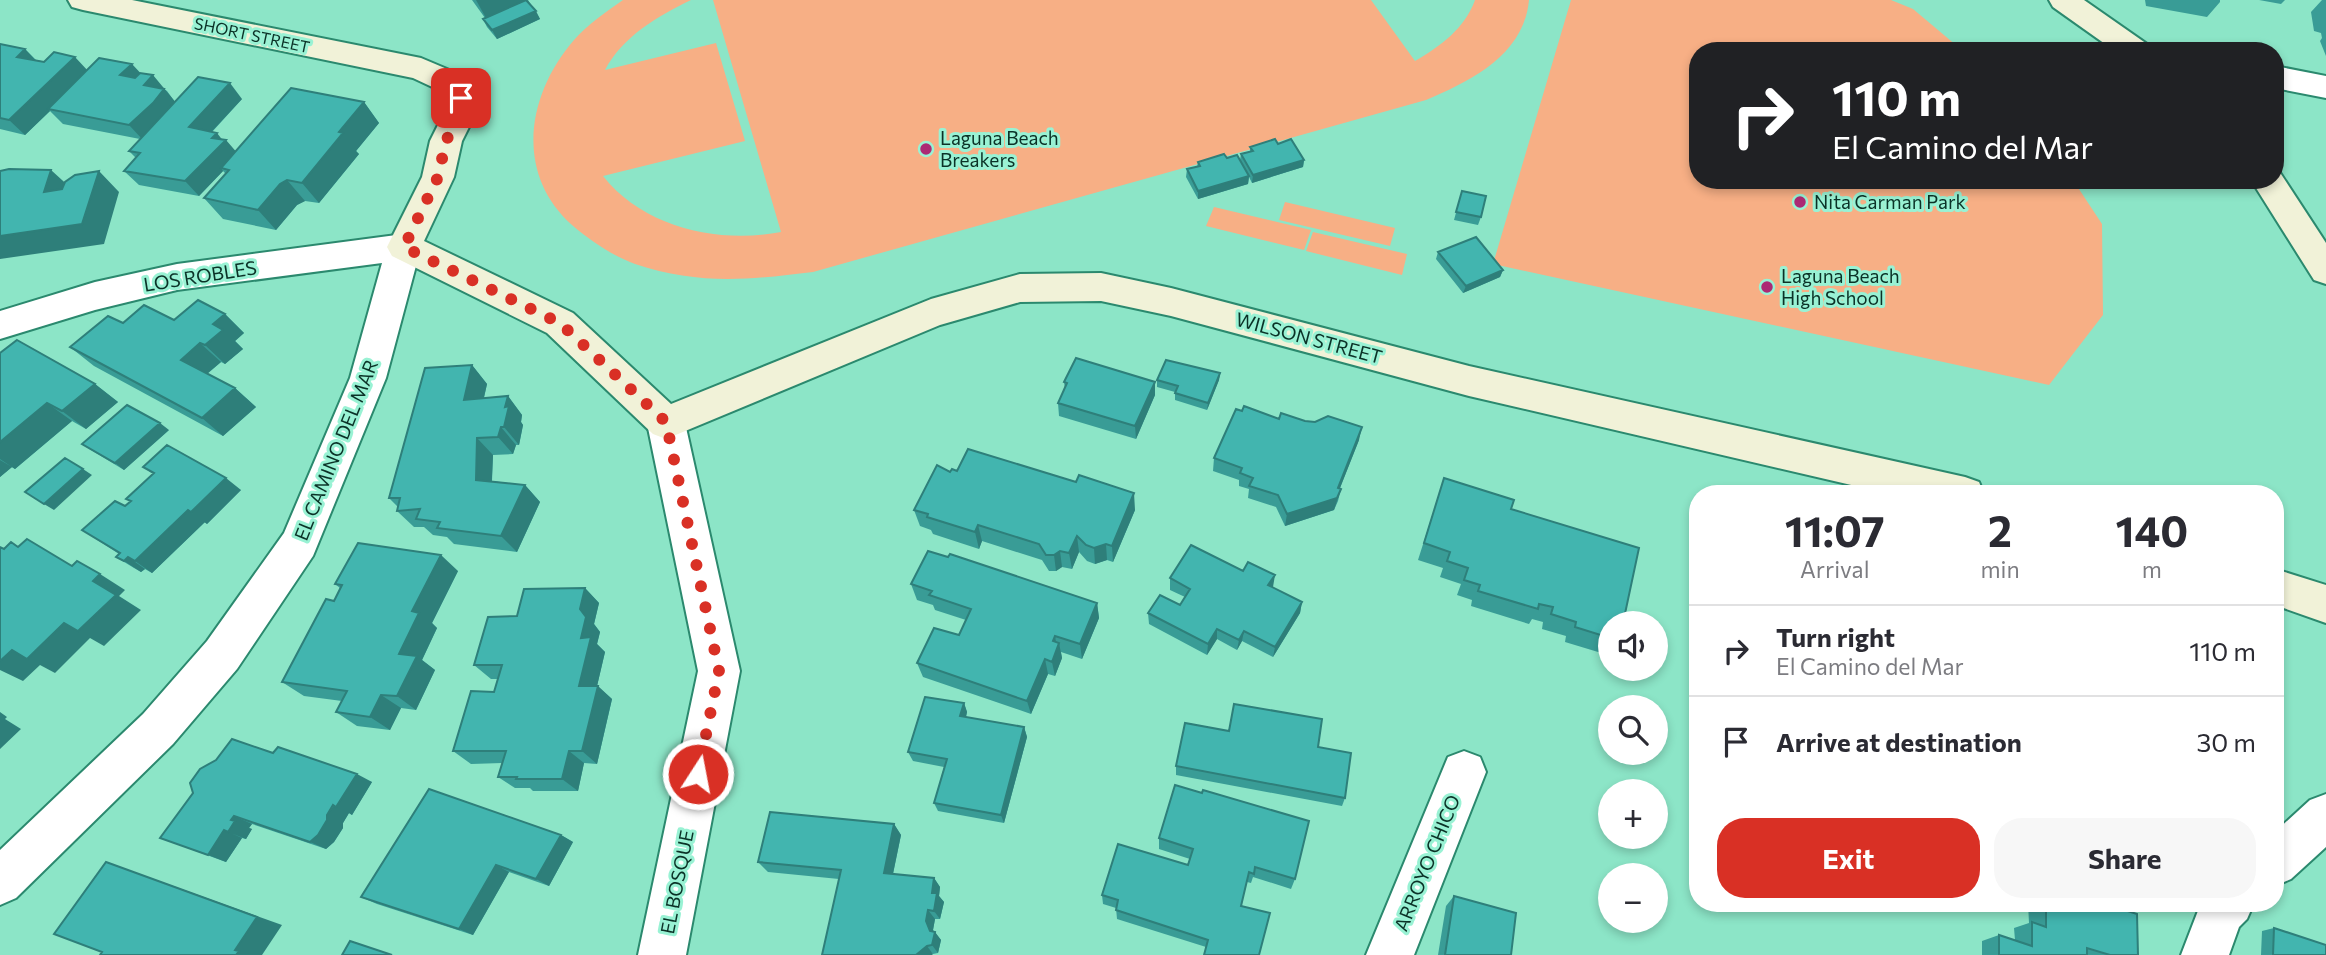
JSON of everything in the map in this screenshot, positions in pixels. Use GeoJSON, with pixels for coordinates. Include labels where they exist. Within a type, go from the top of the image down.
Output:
{"type":"FeatureCollection","features":[{"type":"Feature","properties":{"kind":"street","name":"SHORT STREET"},"geometry":{"type":"LineString","coordinates":[[83,0],[421,69]]}},
{"type":"Feature","properties":{"kind":"street"},"geometry":{"type":"LineString","coordinates":[[2064,0],[2123,42]]}},
{"type":"Feature","properties":{"kind":"street","name":"EL CAMINO DEL MAR"},"geometry":{"type":"LineString","coordinates":[[0,882],[158,729],[222,655],[299,544],[368,378],[404,247],[438,177],[446,141],[462,109],[461,98],[455,85],[421,69]]}},
{"type":"Feature","properties":{"kind":"street"},"geometry":{"type":"LineString","coordinates":[[2284,79],[2326,87]]}},
{"type":"Feature","properties":{"kind":"street"},"geometry":{"type":"LineString","coordinates":[[2273,189],[2326,271]]}},
{"type":"Feature","properties":{"kind":"street"},"geometry":{"type":"LineString","coordinates":[[404,247],[560,323],[666,422]]}},
{"type":"Feature","properties":{"kind":"street","name":"LOS ROBLES"},"geometry":{"type":"LineString","coordinates":[[0,325],[95,296],[177,277],[404,247]]}},
{"type":"Feature","properties":{"kind":"street","name":"WILSON STREET"},"geometry":{"type":"LineString","coordinates":[[666,422],[931,313],[1020,288],[1101,287],[1171,302],[1469,381],[1925,485]]}},
{"type":"Feature","properties":{"kind":"street","name":"EL BOSQUE"},"geometry":{"type":"LineString","coordinates":[[662,955],[719,671],[666,422]]}},
{"type":"Feature","properties":{"kind":"street"},"geometry":{"type":"LineString","coordinates":[[2284,590],[2326,604]]}},
{"type":"Feature","properties":{"kind":"street","name":"ARROYO CHICO"},"geometry":{"type":"LineString","coordinates":[[1390,955],[1464,772]]}},
{"type":"Feature","properties":{"kind":"street"},"geometry":{"type":"LineString","coordinates":[[2284,855],[2326,816]]}},
{"type":"Feature","properties":{"kind":"street"},"geometry":{"type":"LineString","coordinates":[[2205,955],[2221,912]]}},
{"type":"Feature","properties":{"kind":"shaded area"},"geometry":{"type":"Polygon","coordinates":[[[623,0],[691,0],[642,28],[621,47],[605,70],[716,43],[745,141],[603,176],[620,194],[661,220],[684,228],[733,236],[781,232],[713,0],[1371,0],[1415,61],[1458,28],[1475,0],[1529,0],[1525,19],[1506,51],[1477,75],[1426,100],[813,272],[723,279],[658,271],[618,256],[572,225],[554,204],[541,182],[535,158],[534,133],[537,109],[546,84],[558,61],[574,40],[591,23],[623,0]]]}},
{"type":"Feature","properties":{"kind":"shaded area","name":"Nita Carman Park"},"geometry":{"type":"Polygon","coordinates":[[[1571,0],[1891,0],[1913,9],[1952,42],[1689,42],[1689,189],[2079,189],[2102,224],[2103,315],[2049,385],[1493,264],[1571,0]]]}},
{"type":"Feature","properties":{"kind":"shaded area"},"geometry":{"type":"Polygon","coordinates":[[[1285,202],[1395,228],[1390,246],[1279,220],[1285,202]]]}},
{"type":"Feature","properties":{"kind":"shaded area"},"geometry":{"type":"Polygon","coordinates":[[[1214,207],[1311,230],[1304,250],[1206,226],[1214,207]]]}},
{"type":"Feature","properties":{"kind":"shaded area"},"geometry":{"type":"Polygon","coordinates":[[[1313,232],[1407,254],[1402,275],[1306,251],[1313,232]]]}},
{"type":"Feature","properties":{"kind":"building"},"geometry":{"type":"Polygon","coordinates":[[[526,0],[536,11],[492,30],[483,19],[526,0]]]}},
{"type":"Feature","properties":{"kind":"building"},"geometry":{"type":"Polygon","coordinates":[[[0,44],[25,49],[17,57],[44,62],[54,52],[75,57],[9,120],[0,118],[0,44]]]}},
{"type":"Feature","properties":{"kind":"building"},"geometry":{"type":"Polygon","coordinates":[[[99,58],[132,64],[120,75],[135,78],[140,73],[153,75],[144,85],[164,89],[129,125],[48,109],[99,58]]]}},
{"type":"Feature","properties":{"kind":"building"},"geometry":{"type":"Polygon","coordinates":[[[198,77],[230,83],[189,127],[217,133],[212,138],[226,140],[185,181],[124,171],[140,153],[129,151],[198,77]]]}},
{"type":"Feature","properties":{"kind":"building"},"geometry":{"type":"Polygon","coordinates":[[[291,88],[364,102],[339,132],[343,133],[302,183],[287,180],[280,184],[258,210],[204,198],[229,170],[221,168],[291,88]]]}},
{"type":"Feature","properties":{"kind":"building"},"geometry":{"type":"Polygon","coordinates":[[[1275,139],[1278,144],[1291,139],[1304,160],[1253,175],[1241,154],[1253,151],[1250,147],[1275,139]]]}},
{"type":"Feature","properties":{"kind":"building"},"geometry":{"type":"Polygon","coordinates":[[[1224,154],[1227,158],[1237,155],[1249,176],[1198,191],[1187,169],[1200,166],[1198,162],[1224,154]]]}},
{"type":"Feature","properties":{"kind":"building"},"geometry":{"type":"Polygon","coordinates":[[[51,170],[44,192],[62,189],[65,182],[75,175],[99,171],[82,224],[0,236],[0,171],[51,170]]]}},
{"type":"Feature","properties":{"kind":"building"},"geometry":{"type":"Polygon","coordinates":[[[1462,191],[1486,196],[1481,217],[1456,212],[1462,191]]]}},
{"type":"Feature","properties":{"kind":"building"},"geometry":{"type":"Polygon","coordinates":[[[1476,237],[1503,270],[1466,286],[1438,252],[1476,237]]]}},
{"type":"Feature","properties":{"kind":"building"},"geometry":{"type":"Polygon","coordinates":[[[198,300],[225,314],[213,324],[223,330],[205,345],[200,343],[181,360],[235,388],[202,418],[70,347],[108,316],[123,323],[144,305],[174,320],[198,300]]]}},
{"type":"Feature","properties":{"kind":"building"},"geometry":{"type":"Polygon","coordinates":[[[17,340],[95,384],[62,411],[47,403],[0,442],[0,353],[17,340]]]}},
{"type":"Feature","properties":{"kind":"building"},"geometry":{"type":"Polygon","coordinates":[[[1076,358],[1155,382],[1135,426],[1058,403],[1067,383],[1064,382],[1076,358]]]}},
{"type":"Feature","properties":{"kind":"building"},"geometry":{"type":"Polygon","coordinates":[[[1166,360],[1220,373],[1208,403],[1175,393],[1178,386],[1157,380],[1166,360]]]}},
{"type":"Feature","properties":{"kind":"building"},"geometry":{"type":"Polygon","coordinates":[[[472,365],[464,400],[508,396],[505,407],[509,406],[504,427],[501,427],[498,437],[477,438],[476,480],[525,485],[501,536],[437,528],[440,522],[416,519],[420,509],[397,511],[400,498],[389,498],[425,368],[472,365]]]}},
{"type":"Feature","properties":{"kind":"building"},"geometry":{"type":"Polygon","coordinates":[[[127,405],[160,423],[115,463],[82,444],[127,405]]]}},
{"type":"Feature","properties":{"kind":"building"},"geometry":{"type":"Polygon","coordinates":[[[1244,406],[1279,419],[1281,413],[1315,422],[1328,416],[1362,427],[1338,488],[1341,489],[1337,498],[1287,514],[1278,495],[1249,486],[1253,478],[1240,473],[1242,468],[1214,458],[1236,409],[1242,411],[1244,406]]]}},
{"type":"Feature","properties":{"kind":"building"},"geometry":{"type":"Polygon","coordinates":[[[167,445],[226,478],[135,561],[128,557],[124,561],[116,557],[120,553],[82,530],[115,501],[125,506],[131,501],[126,499],[154,473],[143,467],[167,445]]]}},
{"type":"Feature","properties":{"kind":"building"},"geometry":{"type":"Polygon","coordinates":[[[968,449],[1076,482],[1079,475],[1134,493],[1112,546],[1106,544],[1094,548],[1086,545],[1077,536],[1069,553],[1060,551],[1054,555],[1046,555],[1039,544],[978,525],[975,532],[927,517],[928,514],[914,510],[937,465],[950,472],[952,469],[957,471],[968,449]]]}},
{"type":"Feature","properties":{"kind":"building"},"geometry":{"type":"Polygon","coordinates":[[[65,458],[83,469],[44,504],[25,492],[65,458]]]}},
{"type":"Feature","properties":{"kind":"building"},"geometry":{"type":"Polygon","coordinates":[[[1444,478],[1514,500],[1511,509],[1639,548],[1626,611],[1598,611],[1598,634],[1575,627],[1576,622],[1551,614],[1553,607],[1539,604],[1538,609],[1478,591],[1480,585],[1464,580],[1468,568],[1447,561],[1450,552],[1424,543],[1444,478]]]}},
{"type":"Feature","properties":{"kind":"building"},"geometry":{"type":"Polygon","coordinates":[[[27,539],[72,566],[77,561],[100,574],[93,581],[116,595],[78,631],[64,623],[27,659],[12,650],[0,661],[0,547],[4,549],[11,542],[18,547],[27,539]]]}},
{"type":"Feature","properties":{"kind":"building"},"geometry":{"type":"Polygon","coordinates":[[[358,543],[441,555],[412,611],[419,613],[399,654],[417,656],[397,696],[381,695],[370,717],[336,712],[347,691],[282,682],[326,599],[334,601],[342,585],[335,584],[358,543]]]}},
{"type":"Feature","properties":{"kind":"building"},"geometry":{"type":"Polygon","coordinates":[[[1191,545],[1243,571],[1248,562],[1275,575],[1268,585],[1302,602],[1275,647],[1244,631],[1239,640],[1217,629],[1208,644],[1148,613],[1160,595],[1180,605],[1190,589],[1170,578],[1191,545]]]}},
{"type":"Feature","properties":{"kind":"building"},"geometry":{"type":"Polygon","coordinates":[[[928,551],[948,557],[950,554],[1097,603],[1080,644],[1055,636],[1053,641],[1059,643],[1052,662],[1045,659],[1027,701],[917,663],[934,628],[959,635],[971,609],[929,595],[932,591],[911,584],[928,551]]]}},
{"type":"Feature","properties":{"kind":"building"},"geometry":{"type":"Polygon","coordinates":[[[585,588],[580,609],[586,617],[581,638],[591,637],[579,686],[598,686],[582,751],[569,751],[562,779],[498,777],[506,751],[453,751],[471,691],[494,692],[502,665],[474,665],[488,617],[517,616],[524,589],[585,588]]]}},
{"type":"Feature","properties":{"kind":"building"},"geometry":{"type":"Polygon","coordinates":[[[925,697],[964,703],[960,716],[1024,727],[1001,815],[934,803],[947,759],[908,752],[925,697]]]}},
{"type":"Feature","properties":{"kind":"building"},"geometry":{"type":"Polygon","coordinates":[[[1234,704],[1322,719],[1318,747],[1351,753],[1345,798],[1176,766],[1185,723],[1229,731],[1234,704]]]}},
{"type":"Feature","properties":{"kind":"building"},"geometry":{"type":"Polygon","coordinates":[[[232,739],[273,753],[278,747],[357,774],[336,807],[333,805],[318,835],[310,842],[234,816],[231,820],[235,821],[228,832],[224,830],[208,855],[160,838],[193,793],[190,783],[200,769],[216,760],[232,739]]]}},
{"type":"Feature","properties":{"kind":"building"},"geometry":{"type":"Polygon","coordinates":[[[1175,785],[1202,793],[1203,790],[1309,821],[1295,879],[1255,867],[1254,874],[1249,872],[1241,906],[1270,913],[1259,955],[1204,955],[1208,940],[1116,910],[1118,900],[1102,895],[1118,844],[1188,865],[1193,849],[1159,838],[1175,785]]]}},
{"type":"Feature","properties":{"kind":"building"},"geometry":{"type":"Polygon","coordinates":[[[429,789],[561,835],[536,879],[496,865],[459,929],[361,897],[429,789]]]}},
{"type":"Feature","properties":{"kind":"building"},"geometry":{"type":"Polygon","coordinates":[[[770,812],[894,824],[884,873],[934,878],[932,893],[937,893],[934,911],[928,910],[926,921],[930,931],[935,932],[932,945],[916,955],[822,955],[841,870],[758,862],[770,812]]]}},
{"type":"Feature","properties":{"kind":"building"},"geometry":{"type":"Polygon","coordinates":[[[106,862],[257,917],[235,950],[239,951],[236,955],[100,955],[102,952],[54,934],[106,862]]]}},
{"type":"Feature","properties":{"kind":"building"},"geometry":{"type":"Polygon","coordinates":[[[1454,896],[1516,913],[1511,955],[1445,955],[1454,896]]]}},
{"type":"Feature","properties":{"kind":"building"},"geometry":{"type":"Polygon","coordinates":[[[2046,912],[2131,912],[2137,914],[2138,955],[2110,955],[2087,948],[2087,955],[1999,955],[1999,935],[2032,946],[2032,922],[2046,927],[2046,912]]]}},
{"type":"Feature","properties":{"kind":"building"},"geometry":{"type":"Polygon","coordinates":[[[2274,928],[2326,945],[2326,955],[2273,955],[2274,928]]]}},
{"type":"Feature","properties":{"kind":"building"},"geometry":{"type":"Polygon","coordinates":[[[350,941],[392,955],[342,955],[350,941]]]}},
{"type":"Feature","properties":{"kind":"place","name":"Laguna Beach Breakers"},"geometry":{"type":"Point","coordinates":[926,149]}},
{"type":"Feature","properties":{"kind":"place","name":"Nita Carman Park"},"geometry":{"type":"Point","coordinates":[1800,202]}},
{"type":"Feature","properties":{"kind":"place","name":"Laguna Beach High School"},"geometry":{"type":"Point","coordinates":[1767,287]}},
{"type":"Feature","properties":{"kind":"route"},"geometry":{"type":"LineString","coordinates":[[461,98],[462,109],[446,141],[438,177],[404,247],[560,323],[666,422],[719,671],[698,774]]}}]}
